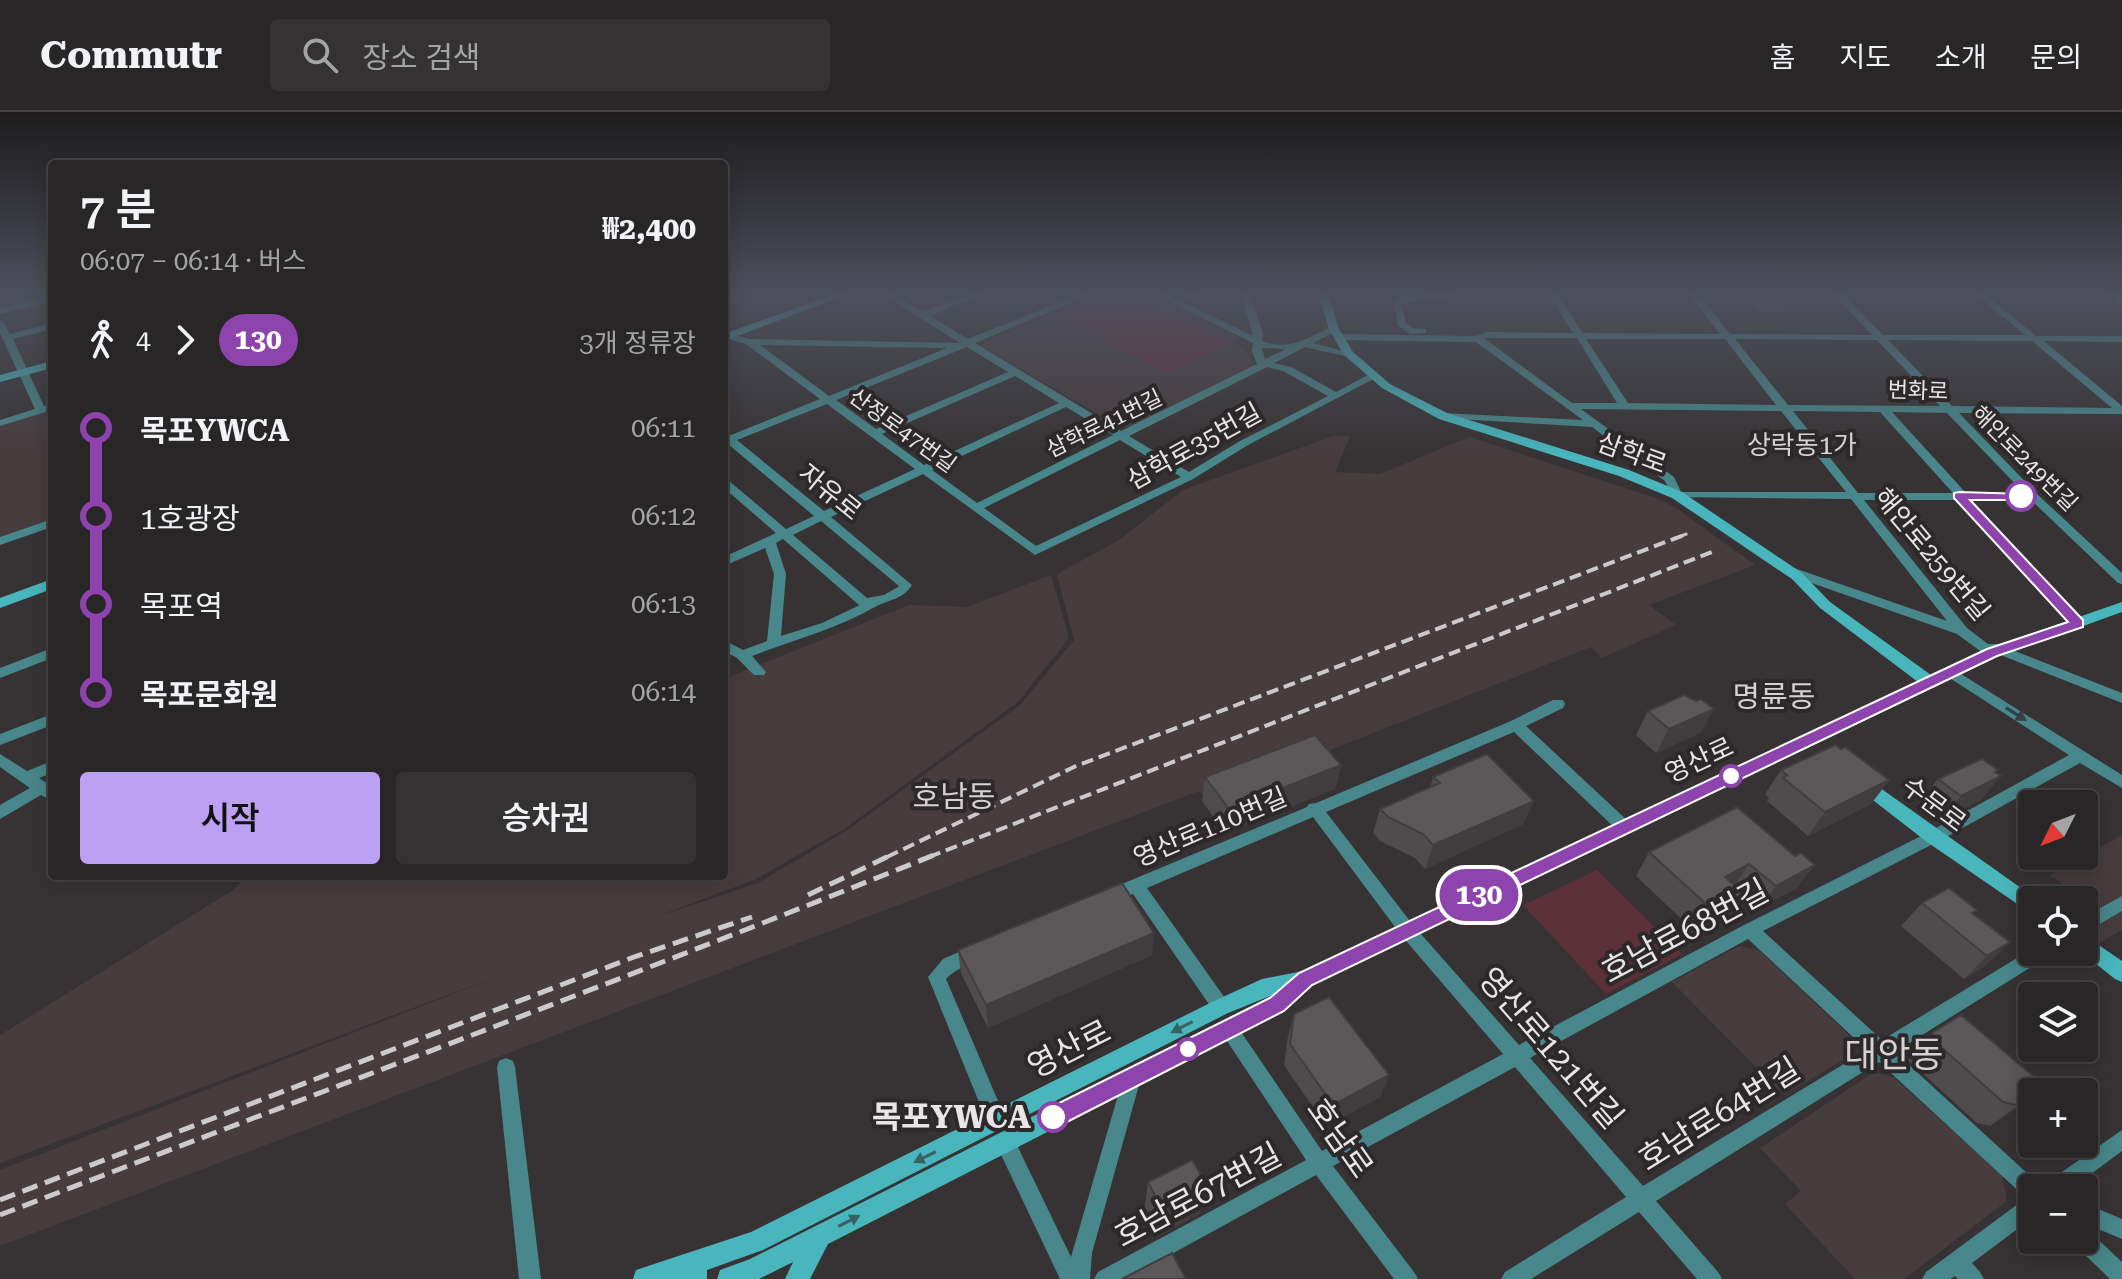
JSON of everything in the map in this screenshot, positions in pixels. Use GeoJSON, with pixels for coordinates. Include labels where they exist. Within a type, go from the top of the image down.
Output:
{"type":"FeatureCollection","features":[{"type":"Feature","properties":{"kind":"street"},"geometry":{"type":"LineString","coordinates":[[0,423],[46,409],[22,373],[11,347]]}},
{"type":"Feature","properties":{"kind":"street","name":"산정로47번길"},"geometry":{"type":"LineString","coordinates":[[756,347],[1035,551]]}},
{"type":"Feature","properties":{"kind":"street"},"geometry":{"type":"LineString","coordinates":[[728,438],[961,347]]}},
{"type":"Feature","properties":{"kind":"street"},"geometry":{"type":"LineString","coordinates":[[976,347],[1189,477]]}},
{"type":"Feature","properties":{"kind":"street"},"geometry":{"type":"LineString","coordinates":[[1258,347],[1265,365],[1287,369],[1334,395]]}},
{"type":"Feature","properties":{"kind":"street","name":"삼학로41번길"},"geometry":{"type":"LineString","coordinates":[[976,508],[1265,365],[1294,347]]}},
{"type":"Feature","properties":{"kind":"street"},"geometry":{"type":"LineString","coordinates":[[1317,347],[1349,354]]}},
{"type":"Feature","properties":{"kind":"street","name":"삼학로"},"geometry":{"type":"LineString","coordinates":[[1345,347],[1372,377],[1443,416],[1624,473],[1677,495],[1790,571],[1825,605],[1929,682]]}},
{"type":"Feature","properties":{"kind":"street"},"geometry":{"type":"LineString","coordinates":[[1489,347],[1670,479],[1677,495],[2034,497]]}},
{"type":"Feature","properties":{"kind":"street"},"geometry":{"type":"LineString","coordinates":[[1587,347],[1624,406]]}},
{"type":"Feature","properties":{"kind":"street","name":"해안로259번길"},"geometry":{"type":"LineString","coordinates":[[1737,347],[1962,631]]}},
{"type":"Feature","properties":{"kind":"street","name":"해안로249번길"},"geometry":{"type":"LineString","coordinates":[[1891,347],[2034,497],[2122,580]]}},
{"type":"Feature","properties":{"kind":"street"},"geometry":{"type":"LineString","coordinates":[[2045,347],[2122,411]]}},
{"type":"Feature","properties":{"kind":"street"},"geometry":{"type":"LineString","coordinates":[[0,379],[48,365]]}},
{"type":"Feature","properties":{"kind":"street"},"geometry":{"type":"LineString","coordinates":[[874,434],[1016,372]]}},
{"type":"Feature","properties":{"kind":"street","name":"삼학로35번길"},"geometry":{"type":"LineString","coordinates":[[1035,551],[1189,477],[1334,395],[1372,377]]}},
{"type":"Feature","properties":{"kind":"street"},"geometry":{"type":"LineString","coordinates":[[728,560],[1067,403]]}},
{"type":"Feature","properties":{"kind":"street","name":"번화로"},"geometry":{"type":"LineString","coordinates":[[1568,406],[2122,411]]}},
{"type":"Feature","properties":{"kind":"street"},"geometry":{"type":"LineString","coordinates":[[1882,408],[2078,624]]}},
{"type":"Feature","properties":{"kind":"street"},"geometry":{"type":"LineString","coordinates":[[1443,416],[1593,424]]}},
{"type":"Feature","properties":{"kind":"street","name":"자유로"},"geometry":{"type":"LineString","coordinates":[[728,441],[824,514],[906,585],[904,590],[882,601],[869,602]]}},
{"type":"Feature","properties":{"kind":"street"},"geometry":{"type":"LineString","coordinates":[[728,485],[869,602],[862,610],[742,655]]}},
{"type":"Feature","properties":{"kind":"street"},"geometry":{"type":"LineString","coordinates":[[0,541],[48,524]]}},
{"type":"Feature","properties":{"kind":"street"},"geometry":{"type":"LineString","coordinates":[[769,540],[780,574],[774,642]]}},
{"type":"Feature","properties":{"kind":"street"},"geometry":{"type":"LineString","coordinates":[[1790,571],[1962,631],[1997,652],[2122,698]]}},
{"type":"Feature","properties":{"kind":"street"},"geometry":{"type":"LineString","coordinates":[[0,603],[48,585]]}},
{"type":"Feature","properties":{"kind":"street","name":"영산로"},"geometry":{"type":"LineString","coordinates":[[729,1279],[820,1236],[1221,1007],[1262,988],[1306,979],[1950,672],[2122,607]]}},
{"type":"Feature","properties":{"kind":"street"},"geometry":{"type":"LineString","coordinates":[[728,647],[742,655],[759,672]]}},
{"type":"Feature","properties":{"kind":"street"},"geometry":{"type":"LineString","coordinates":[[0,673],[48,655]]}},
{"type":"Feature","properties":{"kind":"street"},"geometry":{"type":"LineString","coordinates":[[1950,672],[2122,782]]}},
{"type":"Feature","properties":{"kind":"street","name":"영산로110번길"},"geometry":{"type":"LineString","coordinates":[[1095,902],[1516,725],[1558,704]]}},
{"type":"Feature","properties":{"kind":"street"},"geometry":{"type":"LineString","coordinates":[[0,740],[48,721]]}},
{"type":"Feature","properties":{"kind":"street"},"geometry":{"type":"LineString","coordinates":[[1516,725],[1623,826]]}},
{"type":"Feature","properties":{"kind":"street"},"geometry":{"type":"LineString","coordinates":[[1807,739],[1830,757]]}},
{"type":"Feature","properties":{"kind":"street","name":"호남로68번길"},"geometry":{"type":"LineString","coordinates":[[1319,1163],[2082,755]]}},
{"type":"Feature","properties":{"kind":"street"},"geometry":{"type":"LineString","coordinates":[[0,760],[47,792],[0,813]]}},
{"type":"Feature","properties":{"kind":"street"},"geometry":{"type":"LineString","coordinates":[[27,777],[48,769]]}},
{"type":"Feature","properties":{"kind":"street","name":"수문로"},"geometry":{"type":"LineString","coordinates":[[1853,774],[1933,837],[2018,896]]}},
{"type":"Feature","properties":{"kind":"street","name":"영산로121번길"},"geometry":{"type":"LineString","coordinates":[[1314,808],[1407,930],[1711,1279]]}},
{"type":"Feature","properties":{"kind":"street"},"geometry":{"type":"LineString","coordinates":[[1136,885],[1221,1007]]}},
{"type":"Feature","properties":{"kind":"street"},"geometry":{"type":"LineString","coordinates":[[2098,918],[2122,903]]}},
{"type":"Feature","properties":{"kind":"street"},"geometry":{"type":"LineString","coordinates":[[1750,930],[2018,1178]]}},
{"type":"Feature","properties":{"kind":"street"},"geometry":{"type":"LineString","coordinates":[[998,942],[949,964],[937,977],[1001,1132],[1071,1279]]}},
{"type":"Feature","properties":{"kind":"street"},"geometry":{"type":"LineString","coordinates":[[2098,954],[2122,973]]}},
{"type":"Feature","properties":{"kind":"street","name":"호남로64번길"},"geometry":{"type":"LineString","coordinates":[[1512,1279],[2018,966]]}},
{"type":"Feature","properties":{"kind":"street","name":"영산로"},"geometry":{"type":"LineString","coordinates":[[645,1279],[695,1271],[720,1254],[755,1242],[1001,1132],[1132,1078],[1277,1005],[1306,979]]}},
{"type":"Feature","properties":{"kind":"street","name":"호남로"},"geometry":{"type":"LineString","coordinates":[[1229,1029],[1319,1163],[1407,1279]]}},
{"type":"Feature","properties":{"kind":"street"},"geometry":{"type":"LineString","coordinates":[[506,1067],[530,1279]]}},
{"type":"Feature","properties":{"kind":"street"},"geometry":{"type":"LineString","coordinates":[[1079,1279],[1082,1253],[1132,1078]]}},
{"type":"Feature","properties":{"kind":"street"},"geometry":{"type":"LineString","coordinates":[[2075,1174],[2122,1139]]}},
{"type":"Feature","properties":{"kind":"street","name":"호남로67번길"},"geometry":{"type":"LineString","coordinates":[[1105,1279],[1319,1163]]}},
{"type":"Feature","properties":{"kind":"street"},"geometry":{"type":"LineString","coordinates":[[1933,1279],[2018,1217]]}},
{"type":"Feature","properties":{"kind":"street"},"geometry":{"type":"LineString","coordinates":[[2098,1219],[2122,1229]]}},
{"type":"Feature","properties":{"kind":"street"},"geometry":{"type":"LineString","coordinates":[[797,1279],[820,1236]]}},
{"type":"Feature","properties":{"kind":"street"},"geometry":{"type":"LineString","coordinates":[[2098,1253],[2122,1276]]}},
{"type":"Feature","properties":{"kind":"street"},"geometry":{"type":"LineString","coordinates":[[720,1254],[722,1279]]}},
{"type":"Feature","properties":{"kind":"street"},"geometry":{"type":"LineString","coordinates":[[1957,1263],[1973,1279]]}},
{"type":"Feature","properties":{"kind":"shaded area"},"geometry":{"type":"Polygon","coordinates":[[[984,347],[1241,347],[1255,366],[1131,427],[1120,427],[984,347]]]}},
{"type":"Feature","properties":{"kind":"shaded area"},"geometry":{"type":"Polygon","coordinates":[[[1117,347],[1221,347],[1167,374],[1117,347]]]}},
{"type":"Feature","properties":{"kind":"shaded area"},"geometry":{"type":"Polygon","coordinates":[[[48,410],[48,520],[0,537],[0,425],[48,410]]]}},
{"type":"Feature","properties":{"kind":"shaded area"},"geometry":{"type":"Polygon","coordinates":[[[1336,435],[1350,437],[1335,472],[1380,474],[1469,437],[1656,498],[1676,508],[1755,565],[1649,605],[1676,625],[1602,658],[1591,647],[1206,799],[1199,791],[0,1246],[0,1170],[517,969],[0,1163],[0,1035],[233,890],[243,880],[728,880],[728,677],[909,605],[967,607],[1051,575],[1069,638],[1018,702],[844,829],[756,879],[653,918],[758,883],[849,829],[1020,705],[1074,640],[1057,574],[1119,540],[1183,490],[1336,435]]]}},
{"type":"Feature","properties":{"kind":"shaded area"},"geometry":{"type":"Polygon","coordinates":[[[2122,835],[2122,930],[2098,944],[2098,886],[2065,886],[2050,875],[2059,870],[2098,870],[2098,848],[2122,835]]]}},
{"type":"Feature","properties":{"kind":"shaded area"},"geometry":{"type":"Polygon","coordinates":[[[1597,870],[1682,954],[1606,994],[1523,905],[1597,870]]]}},
{"type":"Feature","properties":{"kind":"shaded area"},"geometry":{"type":"Polygon","coordinates":[[[1739,946],[1760,951],[1848,1034],[1851,1055],[1784,1095],[1672,982],[1739,946]]]}},
{"type":"Feature","properties":{"kind":"shaded area"},"geometry":{"type":"Polygon","coordinates":[[[1874,1072],[1893,1077],[2002,1175],[2007,1201],[1904,1279],[1855,1279],[1785,1204],[1801,1191],[1760,1148],[1874,1072]]]}},
{"type":"Feature","properties":{"kind":"building"},"geometry":{"type":"Polygon","coordinates":[[[1684,695],[1696,701],[1701,699],[1714,709],[1669,729],[1648,711],[1684,695]]]}},
{"type":"Feature","properties":{"kind":"building"},"geometry":{"type":"Polygon","coordinates":[[[1315,735],[1341,765],[1229,809],[1205,777],[1315,735]]]}},
{"type":"Feature","properties":{"kind":"building"},"geometry":{"type":"Polygon","coordinates":[[[1835,745],[1841,749],[1845,747],[1889,780],[1825,812],[1783,778],[1787,775],[1781,770],[1835,745]]]}},
{"type":"Feature","properties":{"kind":"building"},"geometry":{"type":"Polygon","coordinates":[[[1487,754],[1534,801],[1433,845],[1423,834],[1388,817],[1380,809],[1440,783],[1433,777],[1487,754]]]}},
{"type":"Feature","properties":{"kind":"building"},"geometry":{"type":"Polygon","coordinates":[[[1982,759],[1998,770],[1995,772],[2001,776],[1961,796],[1938,779],[1982,759]]]}},
{"type":"Feature","properties":{"kind":"building"},"geometry":{"type":"Polygon","coordinates":[[[1737,807],[1795,856],[1801,853],[1815,865],[1776,886],[1749,864],[1725,877],[1746,895],[1710,914],[1701,905],[1705,903],[1649,852],[1737,807]]]}},
{"type":"Feature","properties":{"kind":"building"},"geometry":{"type":"Polygon","coordinates":[[[1122,883],[1154,933],[986,1005],[958,950],[1122,883]]]}},
{"type":"Feature","properties":{"kind":"building"},"geometry":{"type":"Polygon","coordinates":[[[1949,888],[1977,910],[1972,913],[2010,942],[1987,956],[1922,903],[1949,888]]]}},
{"type":"Feature","properties":{"kind":"building"},"geometry":{"type":"Polygon","coordinates":[[[1329,997],[1389,1075],[1333,1105],[1290,1044],[1294,1014],[1329,997]]]}},
{"type":"Feature","properties":{"kind":"building"},"geometry":{"type":"Polygon","coordinates":[[[1961,1015],[2036,1078],[2018,1078],[2018,1104],[2003,1102],[1932,1039],[1932,1033],[1961,1015]]]}},
{"type":"Feature","properties":{"kind":"building"},"geometry":{"type":"Polygon","coordinates":[[[1192,1160],[1207,1185],[1162,1209],[1148,1182],[1192,1160]]]}},
{"type":"Feature","properties":{"kind":"building"},"geometry":{"type":"Polygon","coordinates":[[[1172,1253],[1186,1279],[1122,1279],[1172,1253]]]}},
{"type":"Feature","properties":{"kind":"railway"},"geometry":{"type":"LineString","coordinates":[[1682,536],[1691,532]]}},
{"type":"Feature","properties":{"kind":"railway"},"geometry":{"type":"LineString","coordinates":[[887,857],[1076,766],[1682,536]]}},
{"type":"Feature","properties":{"kind":"railway"},"geometry":{"type":"LineString","coordinates":[[929,857],[1717,550]]}},
{"type":"Feature","properties":{"kind":"railway"},"geometry":{"type":"LineString","coordinates":[[808,895],[891,855]]}},
{"type":"Feature","properties":{"kind":"railway"},"geometry":{"type":"LineString","coordinates":[[0,1215],[934,855]]}},
{"type":"Feature","properties":{"kind":"railway"},"geometry":{"type":"LineString","coordinates":[[0,1200],[634,957],[752,917]]}},
{"type":"Feature","properties":{"kind":"bus line","name":"130"},"geometry":{"type":"LineString","coordinates":[[1053,1117],[1277,1005],[1306,979],[1407,930],[1882,703],[1992,653],[2078,624],[1959,496],[2021,496]]}},
{"type":"Feature","properties":{"kind":"place","name":"목포YWCA"},"geometry":{"type":"Point","coordinates":[1053,1117]}},
{"type":"Feature","properties":{"kind":"district","name":"상락동1가"},"geometry":{"type":"Point","coordinates":[1802,445]}},
{"type":"Feature","properties":{"kind":"district","name":"명륜동"},"geometry":{"type":"Point","coordinates":[1774,697]}},
{"type":"Feature","properties":{"kind":"district","name":"호남동"},"geometry":{"type":"Point","coordinates":[954,797]}},
{"type":"Feature","properties":{"kind":"district","name":"대안동"},"geometry":{"type":"Point","coordinates":[1894,1054]}}]}
